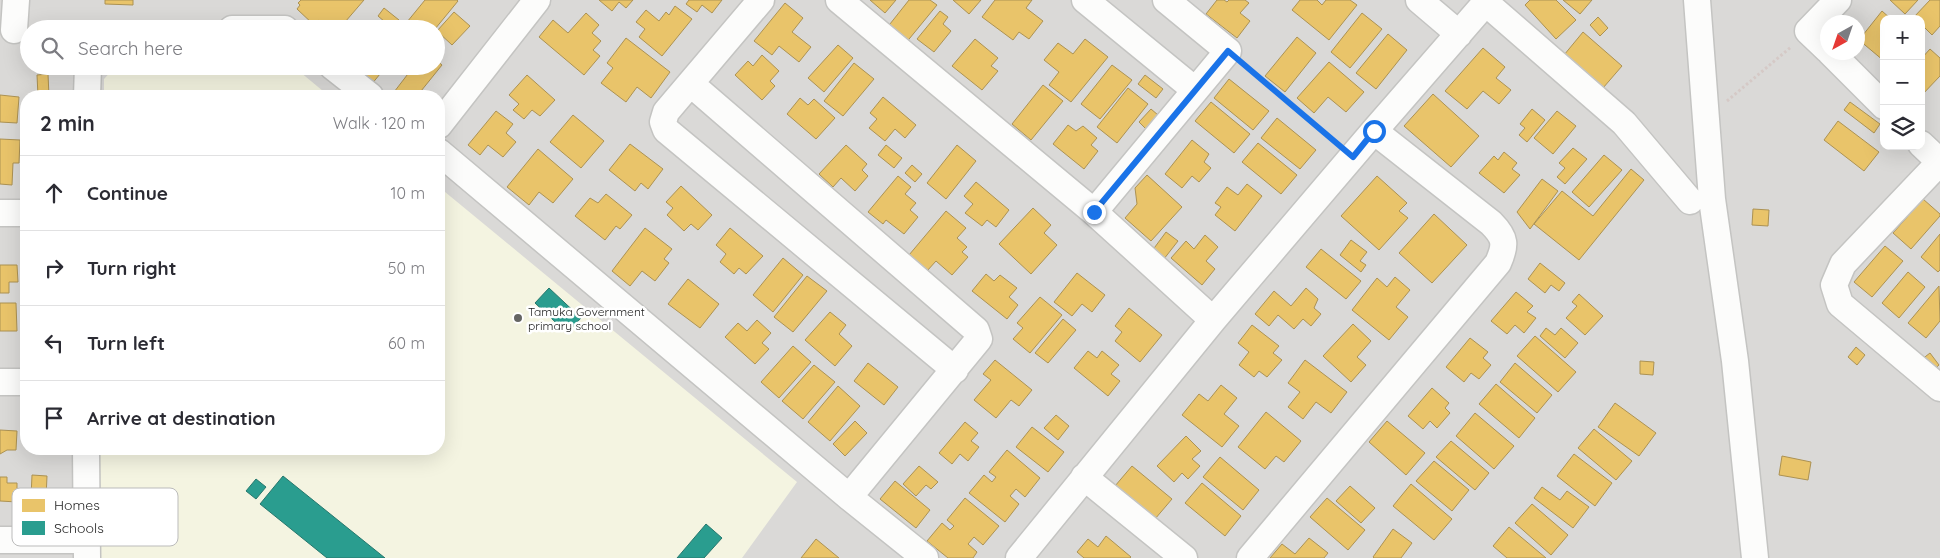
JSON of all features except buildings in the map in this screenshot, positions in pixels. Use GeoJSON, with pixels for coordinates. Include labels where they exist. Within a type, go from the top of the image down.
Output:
{"type":"FeatureCollection","features":[{"type":"Feature","properties":{"kind":"street"},"geometry":{"type":"LineString","coordinates":[[14,30],[16,0]]}},
{"type":"Feature","properties":{"kind":"street"},"geometry":{"type":"LineString","coordinates":[[761,0],[666,112],[663,122],[666,130],[955,370]]}},
{"type":"Feature","properties":{"kind":"street"},"geometry":{"type":"LineString","coordinates":[[839,0],[1094,212],[1213,320]]}},
{"type":"Feature","properties":{"kind":"street"},"geometry":{"type":"LineString","coordinates":[[1085,0],[1195,90]]}},
{"type":"Feature","properties":{"kind":"street"},"geometry":{"type":"LineString","coordinates":[[1094,212],[1228,51],[1166,0]]}},
{"type":"Feature","properties":{"kind":"street"},"geometry":{"type":"LineString","coordinates":[[1419,0],[1459,34]]}},
{"type":"Feature","properties":{"kind":"street"},"geometry":{"type":"LineString","coordinates":[[1697,0],[1712,199],[1735,361],[1755,558]]}},
{"type":"Feature","properties":{"kind":"street"},"geometry":{"type":"LineString","coordinates":[[1820,44],[1808,31],[1838,0]]}},
{"type":"Feature","properties":{"kind":"street"},"geometry":{"type":"LineString","coordinates":[[1019,558],[1213,320],[1487,1],[1624,123],[1690,201]]}},
{"type":"Feature","properties":{"kind":"street"},"geometry":{"type":"LineString","coordinates":[[445,117],[528,3]]}},
{"type":"Feature","properties":{"kind":"street"},"geometry":{"type":"LineString","coordinates":[[1836,60],[1883,105]]}},
{"type":"Feature","properties":{"kind":"street"},"geometry":{"type":"LineString","coordinates":[[87,90],[88,75]]}},
{"type":"Feature","properties":{"kind":"street"},"geometry":{"type":"LineString","coordinates":[[343,75],[362,90]]}},
{"type":"Feature","properties":{"kind":"street"},"geometry":{"type":"LineString","coordinates":[[691,84],[976,330],[979,339],[849,496]]}},
{"type":"Feature","properties":{"kind":"street"},"geometry":{"type":"LineString","coordinates":[[1250,558],[1498,264],[1504,249],[1501,234],[1491,223],[1374,131]]}},
{"type":"Feature","properties":{"kind":"street"},"geometry":{"type":"LineString","coordinates":[[1925,148],[1940,162],[1843,264],[1834,285],[1840,304],[1940,388]]}},
{"type":"Feature","properties":{"kind":"street"},"geometry":{"type":"LineString","coordinates":[[445,157],[925,558]]}},
{"type":"Feature","properties":{"kind":"street"},"geometry":{"type":"LineString","coordinates":[[0,213],[20,213]]}},
{"type":"Feature","properties":{"kind":"street"},"geometry":{"type":"LineString","coordinates":[[0,382],[20,382]]}},
{"type":"Feature","properties":{"kind":"street"},"geometry":{"type":"LineString","coordinates":[[86,455],[86,488]]}},
{"type":"Feature","properties":{"kind":"street"},"geometry":{"type":"LineString","coordinates":[[1084,477],[1184,558]]}},
{"type":"Feature","properties":{"kind":"street"},"geometry":{"type":"LineString","coordinates":[[58,546],[87,549]]}},
{"type":"Feature","properties":{"kind":"path"},"geometry":{"type":"LineString","coordinates":[[1706,120],[1808,31]]}},
{"type":"Feature","properties":{"kind":"path"},"geometry":{"type":"LineString","coordinates":[[1228,51],[1353,157]]}},
{"type":"Feature","properties":{"kind":"shaded area"},"geometry":{"type":"Polygon","coordinates":[[[0,0],[1940,0],[1940,558],[0,558],[0,0]]]}},
{"type":"Feature","properties":{"kind":"shaded area"},"geometry":{"type":"Polygon","coordinates":[[[108,75],[304,75],[322,90],[104,90],[104,79],[108,75]]]}},
{"type":"Feature","properties":{"kind":"shaded area","name":"Tamuka Government primary school"},"geometry":{"type":"Polygon","coordinates":[[[445,192],[797,482],[742,558],[98,558],[98,546],[178,546],[178,488],[95,488],[94,455],[445,455],[445,192]]]}},
{"type":"Feature","properties":{"kind":"place","name":"Tamuka Government primary school"},"geometry":{"type":"Point","coordinates":[518,318]}},
{"type":"Feature","properties":{"kind":"route"},"geometry":{"type":"LineString","coordinates":[[1094,212],[1228,51],[1353,157],[1374,131]]}}]}
